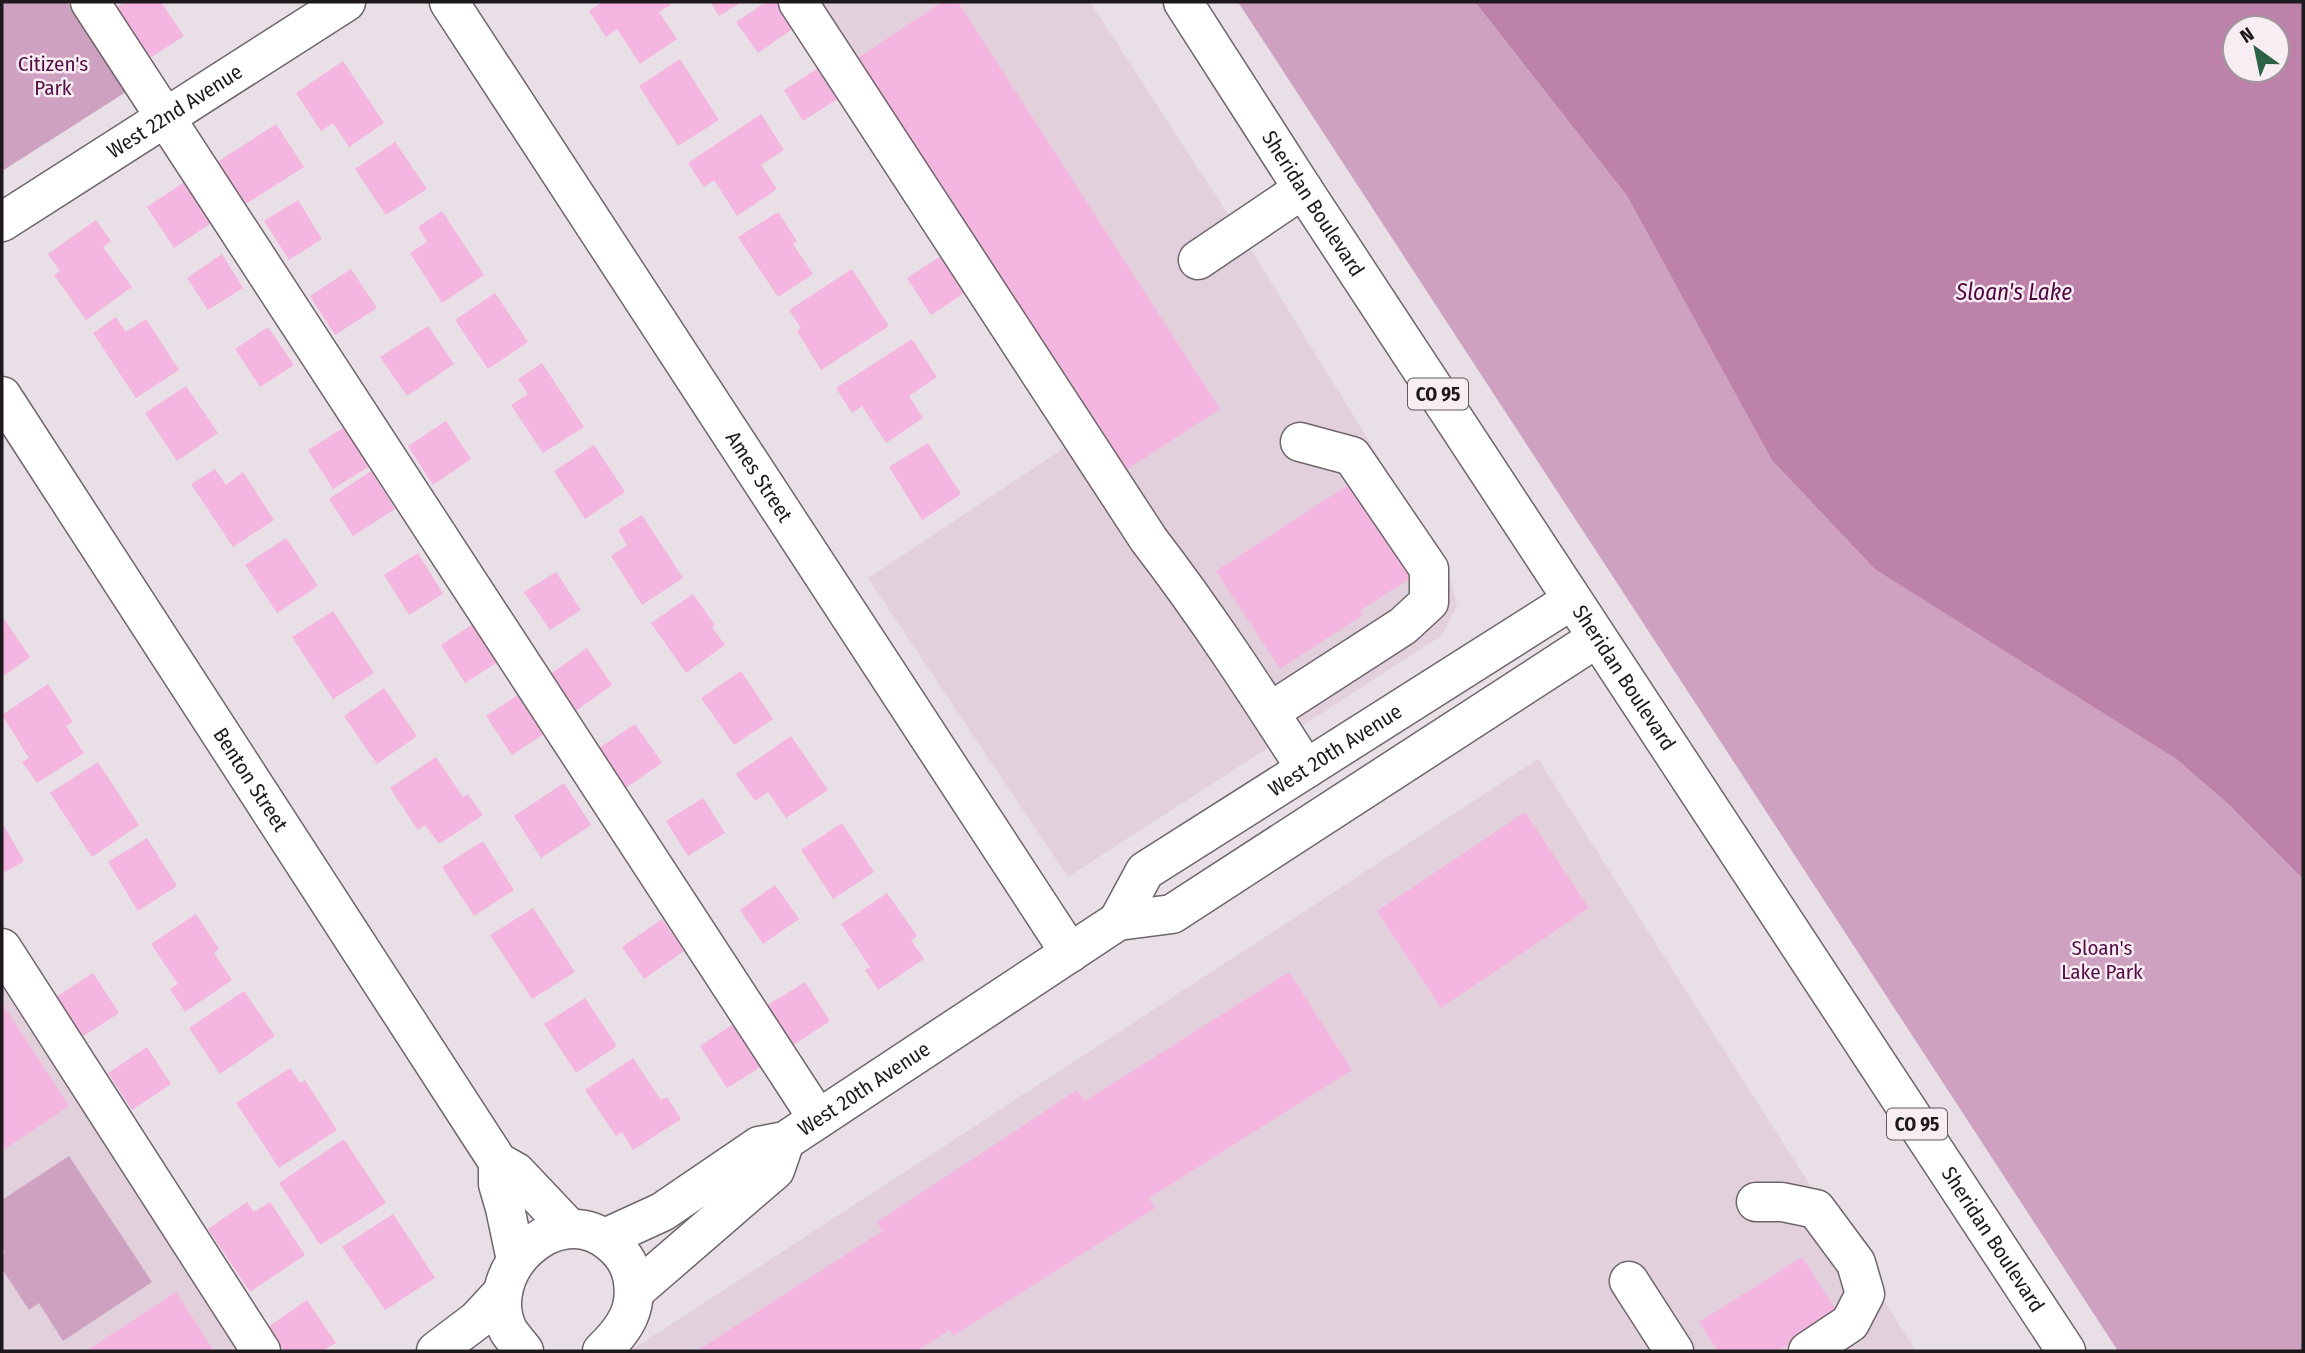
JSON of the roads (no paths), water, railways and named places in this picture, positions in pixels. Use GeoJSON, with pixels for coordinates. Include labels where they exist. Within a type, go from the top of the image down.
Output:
{"type":"FeatureCollection","features":[{"type":"Feature","properties":{"kind":"street"},"geometry":{"type":"LineString","coordinates":[[90,2],[818,1119]]}},
{"type":"Feature","properties":{"kind":"street","name":"West 22nd Avenue"},"geometry":{"type":"LineString","coordinates":[[2,222],[346,2]]}},
{"type":"Feature","properties":{"kind":"street","name":"Ames Street"},"geometry":{"type":"LineString","coordinates":[[449,2],[1070,953]]}},
{"type":"Feature","properties":{"kind":"street"},"geometry":{"type":"LineString","coordinates":[[798,2],[1149,540],[1183,584],[1307,769]]}},
{"type":"Feature","properties":{"kind":"street","name":"Sheridan Boulevard"},"geometry":{"type":"LineString","coordinates":[[1183,2],[2066,1351]]}},
{"type":"Feature","properties":{"kind":"street"},"geometry":{"type":"LineString","coordinates":[[1198,260],[1303,189]]}},
{"type":"Feature","properties":{"kind":"street","name":"Benton Street"},"geometry":{"type":"LineString","coordinates":[[2,396],[498,1162],[516,1172],[587,1233],[618,1249],[630,1268],[624,1329]]}},
{"type":"Feature","properties":{"kind":"street"},"geometry":{"type":"LineString","coordinates":[[1270,712],[1404,626],[1429,602],[1429,569],[1352,456],[1300,442]]}},
{"type":"Feature","properties":{"kind":"street","name":"West 20th Avenue"},"geometry":{"type":"LineString","coordinates":[[1118,921],[1145,871],[1572,600]]}},
{"type":"Feature","properties":{"kind":"street","name":"West 20th Avenue"},"geometry":{"type":"LineString","coordinates":[[509,1276],[542,1237],[551,1233],[587,1233],[662,1212],[759,1146],[785,1142],[1118,921],[1172,914],[1597,638]]}},
{"type":"Feature","properties":{"kind":"street"},"geometry":{"type":"LineString","coordinates":[[2,948],[261,1351]]}},
{"type":"Feature","properties":{"kind":"street","name":"West 20th Avenue"},"geometry":{"type":"LineString","coordinates":[[624,1329],[775,1170],[785,1142]]}},
{"type":"Feature","properties":{"kind":"street","name":"Benton Street"},"geometry":{"type":"LineString","coordinates":[[498,1162],[498,1184],[505,1208],[509,1276],[503,1311],[508,1330],[524,1351]]}},
{"type":"Feature","properties":{"kind":"street"},"geometry":{"type":"LineString","coordinates":[[1756,1202],[1782,1202],[1816,1209],[1856,1263],[1865,1294],[1860,1304],[1850,1322],[1808,1351]]}},
{"type":"Feature","properties":{"kind":"street"},"geometry":{"type":"LineString","coordinates":[[436,1351],[477,1320],[509,1276]]}},
{"type":"Feature","properties":{"kind":"street"},"geometry":{"type":"LineString","coordinates":[[1629,1281],[1674,1351]]}},
{"type":"Feature","properties":{"kind":"water","name":"Sloan's Lake"},"geometry":{"type":"Polygon","coordinates":[[[1475,2],[2303,2],[2303,879],[2227,803],[2175,758],[1875,569],[1772,460],[1627,196],[1475,2]]]}},
{"type":"Feature","properties":{"kind":"park label","name":"Citizen's Park"},"geometry":{"type":"Point","coordinates":[53,76]}},
{"type":"Feature","properties":{"kind":"park label","name":"Sloan's Lake Park"},"geometry":{"type":"Point","coordinates":[2102,960]}}]}
